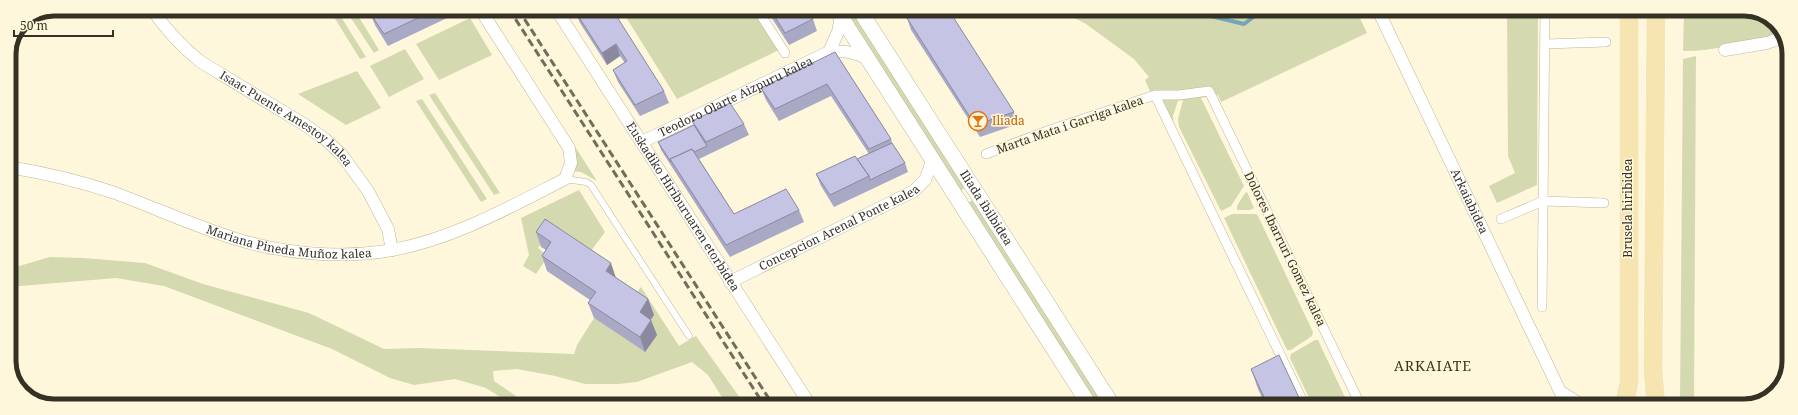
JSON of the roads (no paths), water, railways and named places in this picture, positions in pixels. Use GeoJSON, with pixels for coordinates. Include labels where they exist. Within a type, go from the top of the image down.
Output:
{"type":"FeatureCollection","features":[{"type":"Feature","properties":{"kind":"main road","name":"Brusela hiribidea"},"geometry":{"type":"LineString","coordinates":[[1625,399],[1628,383],[1629,16]]}},
{"type":"Feature","properties":{"kind":"main road"},"geometry":{"type":"LineString","coordinates":[[1655,399],[1653,365],[1656,16]]}},
{"type":"Feature","properties":{"kind":"street","name":"Isaac Puente Amestoy kalea"},"geometry":{"type":"LineString","coordinates":[[157,16],[165,28],[186,50],[201,62],[318,134],[342,155],[368,191],[388,229],[392,250]]}},
{"type":"Feature","properties":{"kind":"street"},"geometry":{"type":"LineString","coordinates":[[484,16],[569,148],[571,163],[565,179]]}},
{"type":"Feature","properties":{"kind":"street","name":"Euskadiko Hiriburuaren etorbidea"},"geometry":{"type":"LineString","coordinates":[[568,16],[642,142],[805,399]]}},
{"type":"Feature","properties":{"kind":"street"},"geometry":{"type":"LineString","coordinates":[[762,16],[785,53]]}},
{"type":"Feature","properties":{"kind":"street"},"geometry":{"type":"LineString","coordinates":[[829,52],[838,32],[839,16]]}},
{"type":"Feature","properties":{"kind":"street","name":"Iliada ibilbidea"},"geometry":{"type":"LineString","coordinates":[[841,16],[1086,399]]}},
{"type":"Feature","properties":{"kind":"street","name":"Iliada ibilbidea"},"geometry":{"type":"LineString","coordinates":[[863,16],[1109,399]]}},
{"type":"Feature","properties":{"kind":"street","name":"Arkaiabidea"},"geometry":{"type":"LineString","coordinates":[[1381,16],[1564,399]]}},
{"type":"Feature","properties":{"kind":"street"},"geometry":{"type":"LineString","coordinates":[[1542,307],[1546,16]]}},
{"type":"Feature","properties":{"kind":"street"},"geometry":{"type":"LineString","coordinates":[[1725,50],[1778,38]]}},
{"type":"Feature","properties":{"kind":"street"},"geometry":{"type":"LineString","coordinates":[[1545,44],[1606,42]]}},
{"type":"Feature","properties":{"kind":"street","name":"Teodoro Olarte Aizpuru kalea"},"geometry":{"type":"LineString","coordinates":[[642,142],[829,52],[846,51],[860,54],[868,59]]}},
{"type":"Feature","properties":{"kind":"street","name":"Marta Mata i Garriga kalea"},"geometry":{"type":"LineString","coordinates":[[986,154],[1155,95],[1179,95],[1209,91]]}},
{"type":"Feature","properties":{"kind":"street","name":"Dolores Ibarruri Gomez kalea"},"geometry":{"type":"LineString","coordinates":[[1209,91],[1358,399]]}},
{"type":"Feature","properties":{"kind":"street"},"geometry":{"type":"LineString","coordinates":[[1155,95],[1302,399]]}},
{"type":"Feature","properties":{"kind":"street","name":"Concepcion Arenal Ponte kalea"},"geometry":{"type":"LineString","coordinates":[[730,282],[914,191],[925,180],[933,159]]}},
{"type":"Feature","properties":{"kind":"street","name":"Mariana Pineda Muñoz kalea"},"geometry":{"type":"LineString","coordinates":[[16,168],[81,182],[236,239],[264,246],[322,254],[365,253],[392,250],[447,235],[476,223],[565,179]]}},
{"type":"Feature","properties":{"kind":"street"},"geometry":{"type":"LineString","coordinates":[[1501,219],[1543,201],[1604,203]]}},
{"type":"Feature","properties":{"kind":"street"},"geometry":{"type":"LineString","coordinates":[[1561,392],[1572,399]]}},
{"type":"Feature","properties":{"kind":"lane"},"geometry":{"type":"LineString","coordinates":[[565,179],[586,182],[591,185],[689,336]]}},
{"type":"Feature","properties":{"kind":"waterway"},"geometry":{"type":"LineString","coordinates":[[1211,16],[1244,24],[1255,16]]}},
{"type":"Feature","properties":{"kind":"railway"},"geometry":{"type":"LineString","coordinates":[[514,16],[760,399]]}},
{"type":"Feature","properties":{"kind":"railway"},"geometry":{"type":"LineString","coordinates":[[523,16],[769,399]]}},
{"type":"Feature","properties":{"kind":"place","name":"Iliada"},"geometry":{"type":"Point","coordinates":[978,121]}},
{"type":"Feature","properties":{"kind":"district","name":"ARKAIATE"},"geometry":{"type":"Point","coordinates":[1433,366]}}]}
